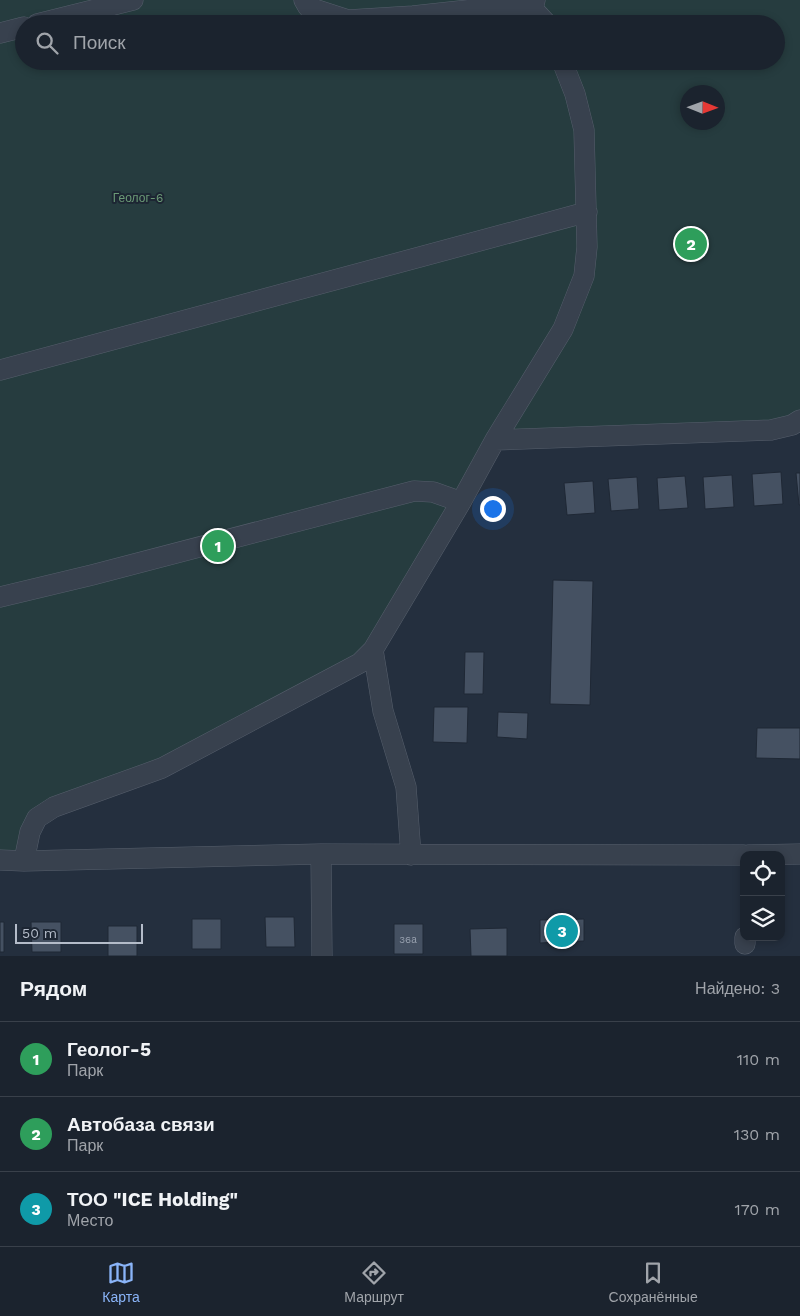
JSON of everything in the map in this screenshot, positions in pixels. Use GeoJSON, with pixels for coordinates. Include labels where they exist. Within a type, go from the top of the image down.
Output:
{"type":"FeatureCollection","features":[{"type":"Feature","properties":{"kind":"street"},"geometry":{"type":"LineString","coordinates":[[73,15],[133,0]]}},
{"type":"Feature","properties":{"kind":"street"},"geometry":{"type":"LineString","coordinates":[[304,0],[308,7],[333,15]]}},
{"type":"Feature","properties":{"kind":"street"},"geometry":{"type":"LineString","coordinates":[[422,15],[534,4],[541,15]]}},
{"type":"Feature","properties":{"kind":"street"},"geometry":{"type":"LineString","coordinates":[[0,33],[15,29]]}},
{"type":"Feature","properties":{"kind":"street"},"geometry":{"type":"LineString","coordinates":[[24,861],[30,832],[37,818],[54,807],[162,768],[360,663],[373,650],[461,502],[495,440],[563,329],[584,276],[587,247],[587,212],[584,130],[575,94],[566,70]]}},
{"type":"Feature","properties":{"kind":"street"},"geometry":{"type":"LineString","coordinates":[[0,370],[587,212]]}},
{"type":"Feature","properties":{"kind":"street"},"geometry":{"type":"LineString","coordinates":[[495,440],[771,430],[792,425],[800,420]]}},
{"type":"Feature","properties":{"kind":"street"},"geometry":{"type":"LineString","coordinates":[[0,597],[92,575],[414,491],[433,492],[461,502]]}},
{"type":"Feature","properties":{"kind":"street"},"geometry":{"type":"LineString","coordinates":[[373,650],[383,711],[406,787],[411,855]]}},
{"type":"Feature","properties":{"kind":"street"},"geometry":{"type":"LineString","coordinates":[[321,854],[322,956]]}},
{"type":"Feature","properties":{"kind":"street"},"geometry":{"type":"LineString","coordinates":[[0,860],[321,854],[740,855]]}},
{"type":"Feature","properties":{"kind":"street"},"geometry":{"type":"LineString","coordinates":[[785,854],[800,854]]}},
{"type":"Feature","properties":{"kind":"green space","name":"Геолог-6"},"geometry":{"type":"Polygon","coordinates":[[[0,0],[800,0],[800,425],[495,440],[375,652],[173,757],[46,806],[20,850],[0,854],[0,0]]]}},
{"type":"Feature","properties":{"kind":"building"},"geometry":{"type":"Polygon","coordinates":[[[781,472],[783,504],[754,506],[752,474],[781,472]]]}},
{"type":"Feature","properties":{"kind":"building"},"geometry":{"type":"Polygon","coordinates":[[[796,473],[800,473],[800,505],[799,505],[796,473]]]}},
{"type":"Feature","properties":{"kind":"building"},"geometry":{"type":"Polygon","coordinates":[[[732,475],[734,507],[705,509],[703,477],[732,475]]]}},
{"type":"Feature","properties":{"kind":"building"},"geometry":{"type":"Polygon","coordinates":[[[685,476],[688,508],[659,510],[657,478],[685,476]]]}},
{"type":"Feature","properties":{"kind":"building"},"geometry":{"type":"Polygon","coordinates":[[[637,477],[639,509],[611,511],[608,479],[637,477]]]}},
{"type":"Feature","properties":{"kind":"building"},"geometry":{"type":"Polygon","coordinates":[[[593,481],[595,513],[567,515],[564,483],[593,481]]]}},
{"type":"Feature","properties":{"kind":"building"},"geometry":{"type":"Polygon","coordinates":[[[553,580],[593,581],[590,705],[550,704],[553,580]]]}},
{"type":"Feature","properties":{"kind":"building"},"geometry":{"type":"Polygon","coordinates":[[[465,652],[484,652],[483,694],[464,694],[465,652]]]}},
{"type":"Feature","properties":{"kind":"building"},"geometry":{"type":"Polygon","coordinates":[[[434,707],[468,707],[467,743],[433,742],[434,707]]]}},
{"type":"Feature","properties":{"kind":"building"},"geometry":{"type":"Polygon","coordinates":[[[498,712],[528,713],[527,739],[497,737],[498,712]]]}},
{"type":"Feature","properties":{"kind":"building"},"geometry":{"type":"Polygon","coordinates":[[[757,728],[800,728],[800,759],[756,758],[757,728]]]}},
{"type":"Feature","properties":{"kind":"building"},"geometry":{"type":"Polygon","coordinates":[[[265,917],[294,917],[295,947],[266,947],[265,917]]]}},
{"type":"Feature","properties":{"kind":"building"},"geometry":{"type":"Polygon","coordinates":[[[192,919],[221,919],[221,949],[192,949],[192,919]]]}},
{"type":"Feature","properties":{"kind":"building"},"geometry":{"type":"Polygon","coordinates":[[[584,919],[584,941],[540,943],[540,920],[584,919]]]}},
{"type":"Feature","properties":{"kind":"building"},"geometry":{"type":"Polygon","coordinates":[[[0,922],[4,922],[4,952],[0,952],[0,922]]]}},
{"type":"Feature","properties":{"kind":"building"},"geometry":{"type":"Polygon","coordinates":[[[31,922],[61,922],[61,952],[32,952],[31,922]]]}},
{"type":"Feature","properties":{"kind":"building"},"geometry":{"type":"Polygon","coordinates":[[[394,924],[423,924],[423,954],[394,954],[394,924]]]}},
{"type":"Feature","properties":{"kind":"building"},"geometry":{"type":"Polygon","coordinates":[[[108,926],[137,926],[137,956],[108,956],[108,926]]]}},
{"type":"Feature","properties":{"kind":"building"},"geometry":{"type":"Polygon","coordinates":[[[507,928],[507,956],[471,956],[470,929],[507,928]]]}},
{"type":"Feature","properties":{"kind":"place","name":"Автобаза связи"},"geometry":{"type":"Point","coordinates":[691,244]}},
{"type":"Feature","properties":{"kind":"place","name":"Геолог-5"},"geometry":{"type":"Point","coordinates":[218,546]}},
{"type":"Feature","properties":{"kind":"place","name":"ТОО \"ICE Holding\""},"geometry":{"type":"Point","coordinates":[562,931]}}]}
